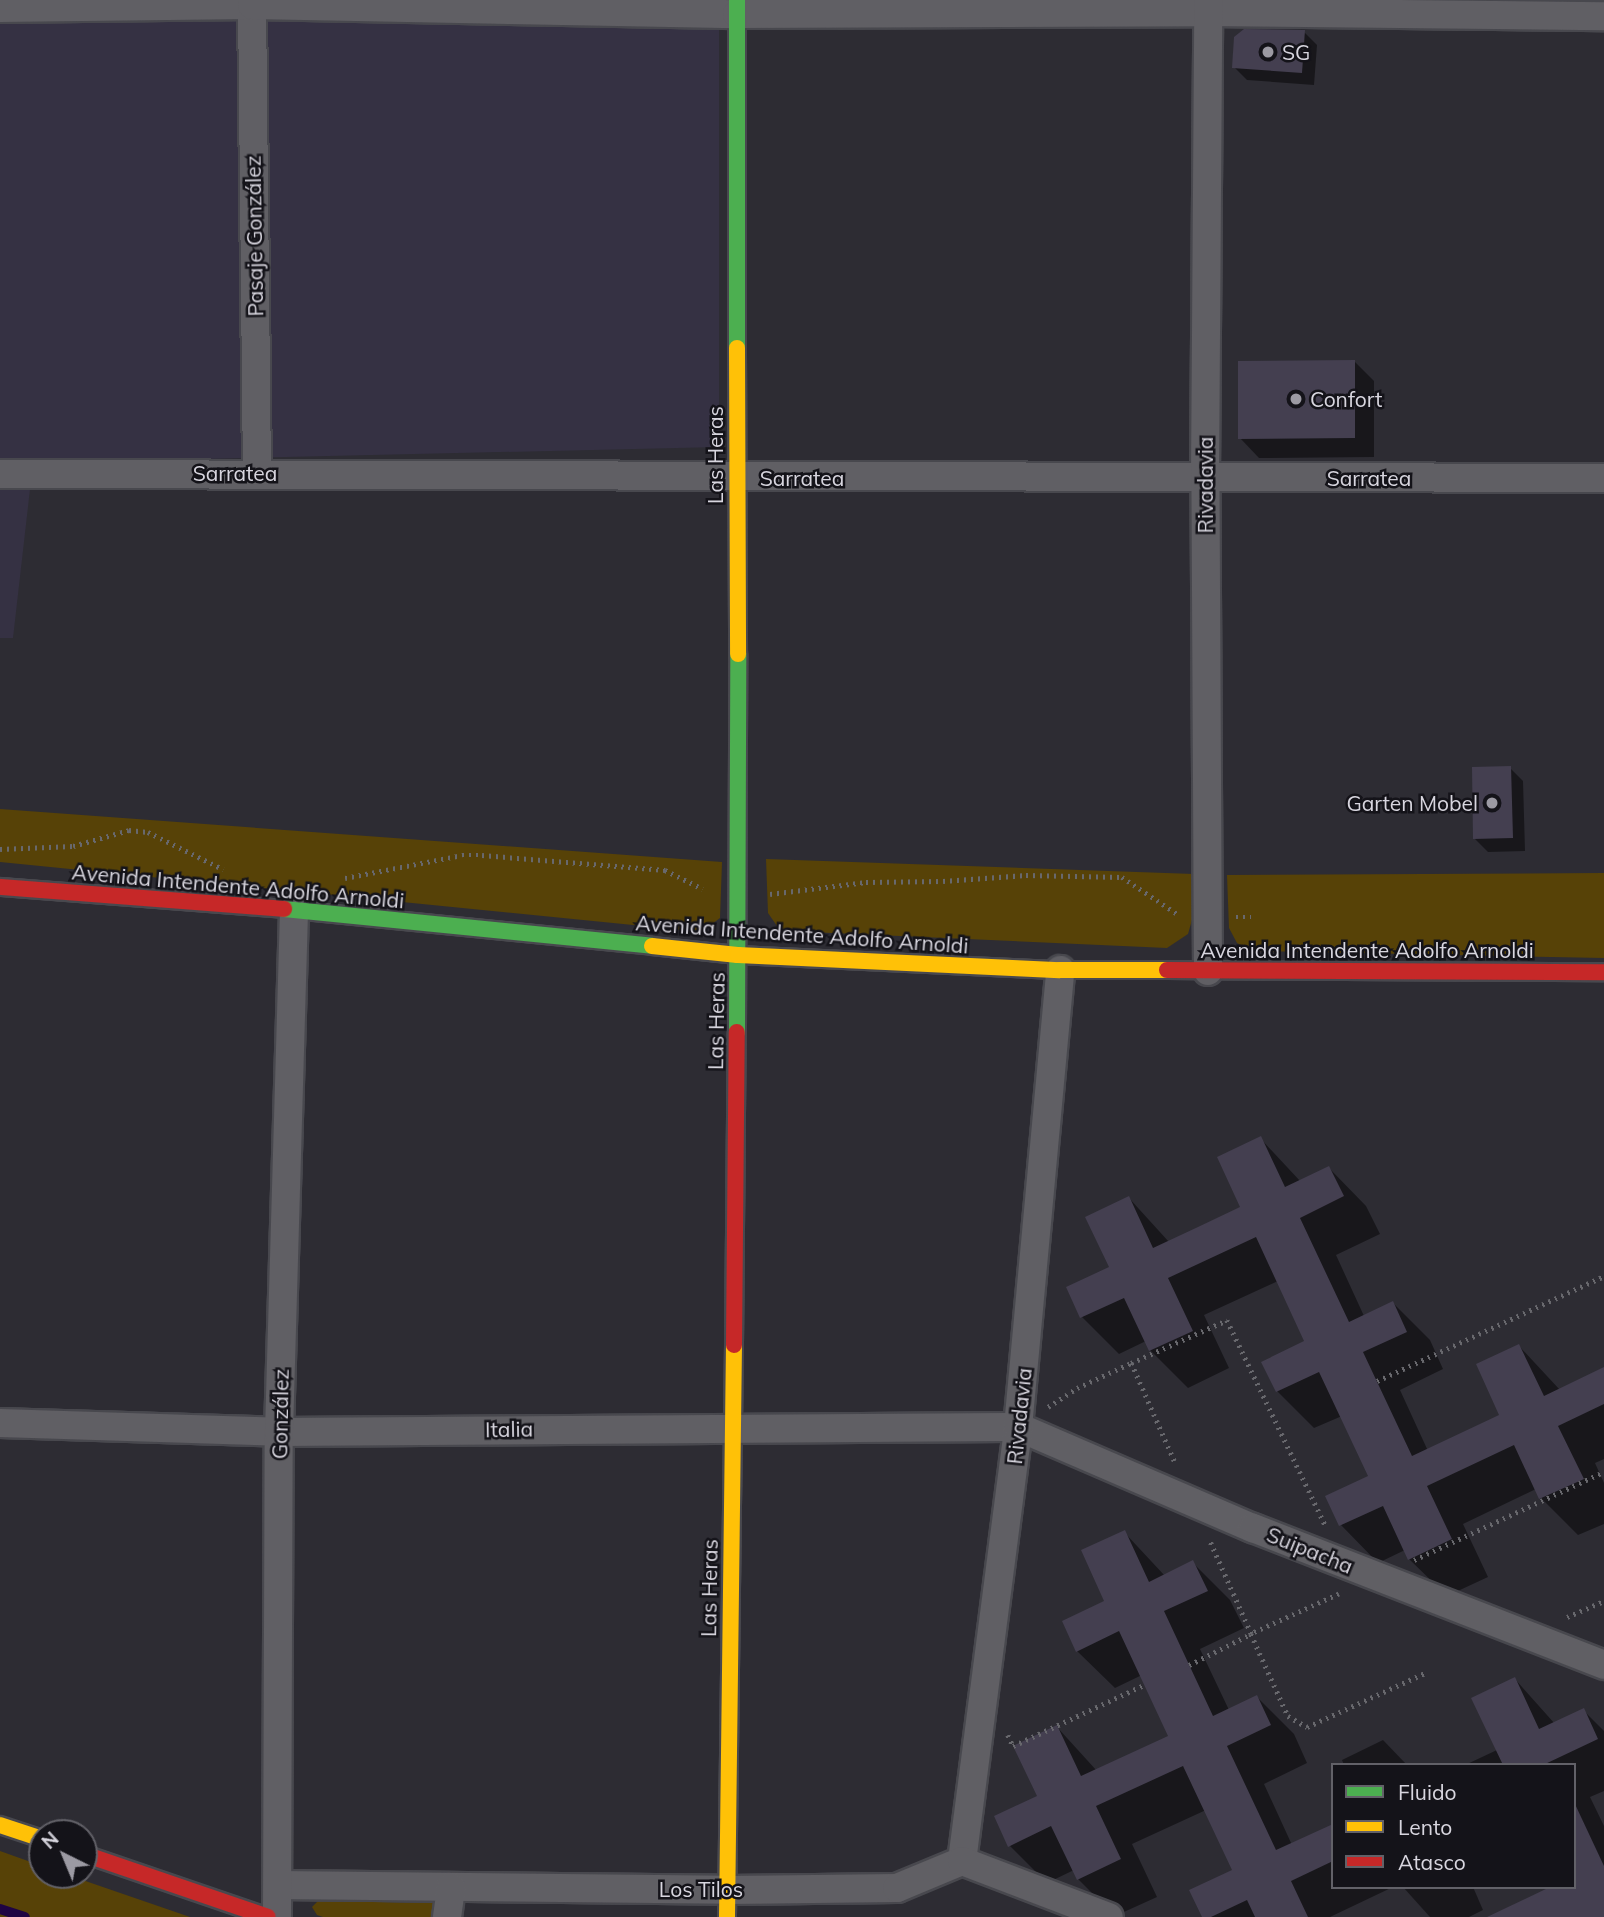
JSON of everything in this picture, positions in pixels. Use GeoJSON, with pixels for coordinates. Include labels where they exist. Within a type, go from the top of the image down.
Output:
{"type":"FeatureCollection","features":[{"type":"Feature","properties":{"kind":"street"},"geometry":{"type":"LineString","coordinates":[[0,8],[252,3],[737,7],[1208,6],[1604,16]]}},
{"type":"Feature","properties":{"kind":"street","name":"Pasaje González"},"geometry":{"type":"LineString","coordinates":[[252,3],[257,472]]}},
{"type":"Feature","properties":{"kind":"street","name":"Rivadavia"},"geometry":{"type":"LineString","coordinates":[[1208,6],[1205,478],[1208,971]]}},
{"type":"Feature","properties":{"kind":"street","name":"Las Heras"},"geometry":{"type":"LineString","coordinates":[[727,1903],[738,955],[735,478],[737,7]]}},
{"type":"Feature","properties":{"kind":"street","name":"Sarratea"},"geometry":{"type":"LineString","coordinates":[[0,474],[257,472],[735,478],[1604,478]]}},
{"type":"Feature","properties":{"kind":"street","name":"Avenida Intendente Adolfo Arnoldi"},"geometry":{"type":"LineString","coordinates":[[0,887],[294,910],[738,955],[1060,970],[1604,972]]}},
{"type":"Feature","properties":{"kind":"street","name":"González"},"geometry":{"type":"LineString","coordinates":[[277,1917],[279,1432],[294,910]]}},
{"type":"Feature","properties":{"kind":"street","name":"Rivadavia"},"geometry":{"type":"LineString","coordinates":[[962,1861],[1018,1427],[1060,970]]}},
{"type":"Feature","properties":{"kind":"street","name":"Italia"},"geometry":{"type":"LineString","coordinates":[[0,1423],[279,1432],[1018,1427]]}},
{"type":"Feature","properties":{"kind":"street","name":"Suipacha"},"geometry":{"type":"LineString","coordinates":[[1018,1427],[1192,1502],[1604,1665]]}},
{"type":"Feature","properties":{"kind":"street"},"geometry":{"type":"LineString","coordinates":[[0,1825],[28,1834]]}},
{"type":"Feature","properties":{"kind":"street"},"geometry":{"type":"LineString","coordinates":[[98,1859],[268,1917]]}},
{"type":"Feature","properties":{"kind":"street"},"geometry":{"type":"LineString","coordinates":[[962,1861],[1109,1917]]}},
{"type":"Feature","properties":{"kind":"street","name":"Los Tilos"},"geometry":{"type":"LineString","coordinates":[[278,1885],[451,1887],[727,1903],[897,1888],[962,1861]]}},
{"type":"Feature","properties":{"kind":"street"},"geometry":{"type":"LineString","coordinates":[[447,1917],[451,1887]]}},
{"type":"Feature","properties":{"kind":"path"},"geometry":{"type":"LineString","coordinates":[[0,849],[73,846],[129,830],[148,832],[235,875]]}},
{"type":"Feature","properties":{"kind":"path"},"geometry":{"type":"LineString","coordinates":[[336,880],[462,855],[665,870],[714,894],[737,896],[866,881],[943,881],[1026,875],[1122,877],[1183,918],[1251,917]]}},
{"type":"Feature","properties":{"kind":"path"},"geometry":{"type":"LineString","coordinates":[[1377,1381],[1604,1276]]}},
{"type":"Feature","properties":{"kind":"path"},"geometry":{"type":"LineString","coordinates":[[1018,1427],[1077,1388],[1227,1320],[1343,1563]]}},
{"type":"Feature","properties":{"kind":"path"},"geometry":{"type":"LineString","coordinates":[[1130,1363],[1251,1634],[1189,1665]]}},
{"type":"Feature","properties":{"kind":"path"},"geometry":{"type":"LineString","coordinates":[[1007,1733],[1013,1746],[1144,1685]]}},
{"type":"Feature","properties":{"kind":"shaded area"},"geometry":{"type":"Polygon","coordinates":[[[0,0],[719,0],[719,447],[33,463],[13,638],[0,638],[0,0]]]}},
{"type":"Feature","properties":{"kind":"shaded area"},"geometry":{"type":"Polygon","coordinates":[[[0,809],[722,862],[720,918],[708,927],[693,931],[0,862],[0,809]]]}},
{"type":"Feature","properties":{"kind":"shaded area"},"geometry":{"type":"Polygon","coordinates":[[[766,859],[1194,874],[1194,913],[1188,934],[1167,948],[787,931],[777,926],[768,913],[766,859]]]}},
{"type":"Feature","properties":{"kind":"shaded area"},"geometry":{"type":"Polygon","coordinates":[[[1604,873],[1604,958],[1252,951],[1237,943],[1229,928],[1227,875],[1604,873]]]}},
{"type":"Feature","properties":{"kind":"shaded area"},"geometry":{"type":"Polygon","coordinates":[[[0,1851],[28,1861],[28,1889],[98,1889],[98,1885],[190,1917],[0,1917],[0,1851]]]}},
{"type":"Feature","properties":{"kind":"shaded area"},"geometry":{"type":"Polygon","coordinates":[[[318,1901],[442,1903],[440,1917],[323,1917],[317,1915],[312,1907],[318,1901]]]}},
{"type":"Feature","properties":{"kind":"building","name":"SG"},"geometry":{"type":"Polygon","coordinates":[[[1244,29],[1305,30],[1302,73],[1232,68],[1234,37],[1244,29]]]}},
{"type":"Feature","properties":{"kind":"building","name":"Confort"},"geometry":{"type":"Polygon","coordinates":[[[1355,360],[1355,438],[1238,439],[1238,361],[1355,360]]]}},
{"type":"Feature","properties":{"kind":"building","name":"Garten Mobel"},"geometry":{"type":"Polygon","coordinates":[[[1511,766],[1513,838],[1473,839],[1472,767],[1511,766]]]}},
{"type":"Feature","properties":{"kind":"building"},"geometry":{"type":"Polygon","coordinates":[[[1261,1136],[1285,1187],[1329,1166],[1344,1196],[1300,1218],[1349,1322],[1393,1301],[1407,1332],[1363,1352],[1412,1456],[1499,1415],[1476,1364],[1519,1344],[1544,1396],[1604,1367],[1604,1404],[1558,1426],[1584,1479],[1539,1499],[1514,1445],[1427,1486],[1452,1539],[1408,1560],[1383,1506],[1339,1526],[1325,1496],[1368,1476],[1319,1372],[1276,1392],[1261,1362],[1304,1341],[1256,1237],[1168,1278],[1193,1331],[1149,1351],[1124,1298],[1080,1318],[1066,1287],[1109,1267],[1085,1217],[1129,1196],[1153,1248],[1240,1207],[1217,1157],[1261,1136]]]}},
{"type":"Feature","properties":{"kind":"building"},"geometry":{"type":"Polygon","coordinates":[[[1125,1530],[1149,1582],[1193,1560],[1208,1591],[1164,1611],[1213,1716],[1257,1695],[1271,1725],[1227,1746],[1276,1850],[1331,1825],[1331,1862],[1291,1881],[1308,1917],[1255,1917],[1247,1900],[1211,1917],[1202,1917],[1189,1890],[1232,1870],[1183,1766],[1096,1806],[1121,1859],[1077,1880],[1051,1826],[1008,1847],[994,1816],[1037,1796],[1013,1746],[1057,1725],[1081,1776],[1168,1736],[1119,1631],[1076,1652],[1062,1621],[1104,1601],[1081,1550],[1125,1530]]]}},
{"type":"Feature","properties":{"kind":"building"},"geometry":{"type":"Polygon","coordinates":[[[1515,1677],[1539,1729],[1584,1708],[1598,1739],[1547,1763],[1502,1763],[1471,1698],[1515,1677]]]}},
{"type":"Feature","properties":{"kind":"building"},"geometry":{"type":"Polygon","coordinates":[[[1576,1806],[1604,1866],[1604,1917],[1487,1917],[1546,1889],[1576,1889],[1576,1806]]]}},
{"type":"Feature","properties":{"kind":"waterway"},"geometry":{"type":"LineString","coordinates":[[0,1909],[25,1917]]}},
{"type":"Feature","properties":{"kind":"traffic: fast"},"geometry":{"type":"LineString","coordinates":[[737,0],[737,348]]}},
{"type":"Feature","properties":{"kind":"traffic: fast"},"geometry":{"type":"LineString","coordinates":[[737,1032],[738,654]]}},
{"type":"Feature","properties":{"kind":"traffic: fast"},"geometry":{"type":"LineString","coordinates":[[284,909],[652,946]]}},
{"type":"Feature","properties":{"kind":"traffic: slow"},"geometry":{"type":"LineString","coordinates":[[737,348],[738,654]]}},
{"type":"Feature","properties":{"kind":"traffic: slow"},"geometry":{"type":"LineString","coordinates":[[652,946],[738,955],[1060,970],[1167,970]]}},
{"type":"Feature","properties":{"kind":"traffic: slow"},"geometry":{"type":"LineString","coordinates":[[727,1917],[734,1345]]}},
{"type":"Feature","properties":{"kind":"traffic: slow"},"geometry":{"type":"LineString","coordinates":[[0,1825],[28,1834]]}},
{"type":"Feature","properties":{"kind":"traffic: jam"},"geometry":{"type":"LineString","coordinates":[[0,887],[284,909]]}},
{"type":"Feature","properties":{"kind":"traffic: jam"},"geometry":{"type":"LineString","coordinates":[[1167,970],[1604,972]]}},
{"type":"Feature","properties":{"kind":"traffic: jam"},"geometry":{"type":"LineString","coordinates":[[734,1345],[737,1032]]}},
{"type":"Feature","properties":{"kind":"traffic: jam"},"geometry":{"type":"LineString","coordinates":[[98,1859],[268,1917]]}},
{"type":"Feature","properties":{"kind":"place","name":"SG"},"geometry":{"type":"Point","coordinates":[1268,52]}},
{"type":"Feature","properties":{"kind":"place","name":"Confort"},"geometry":{"type":"Point","coordinates":[1296,399]}},
{"type":"Feature","properties":{"kind":"place","name":"Garten Mobel"},"geometry":{"type":"Point","coordinates":[1492,803]}}]}
